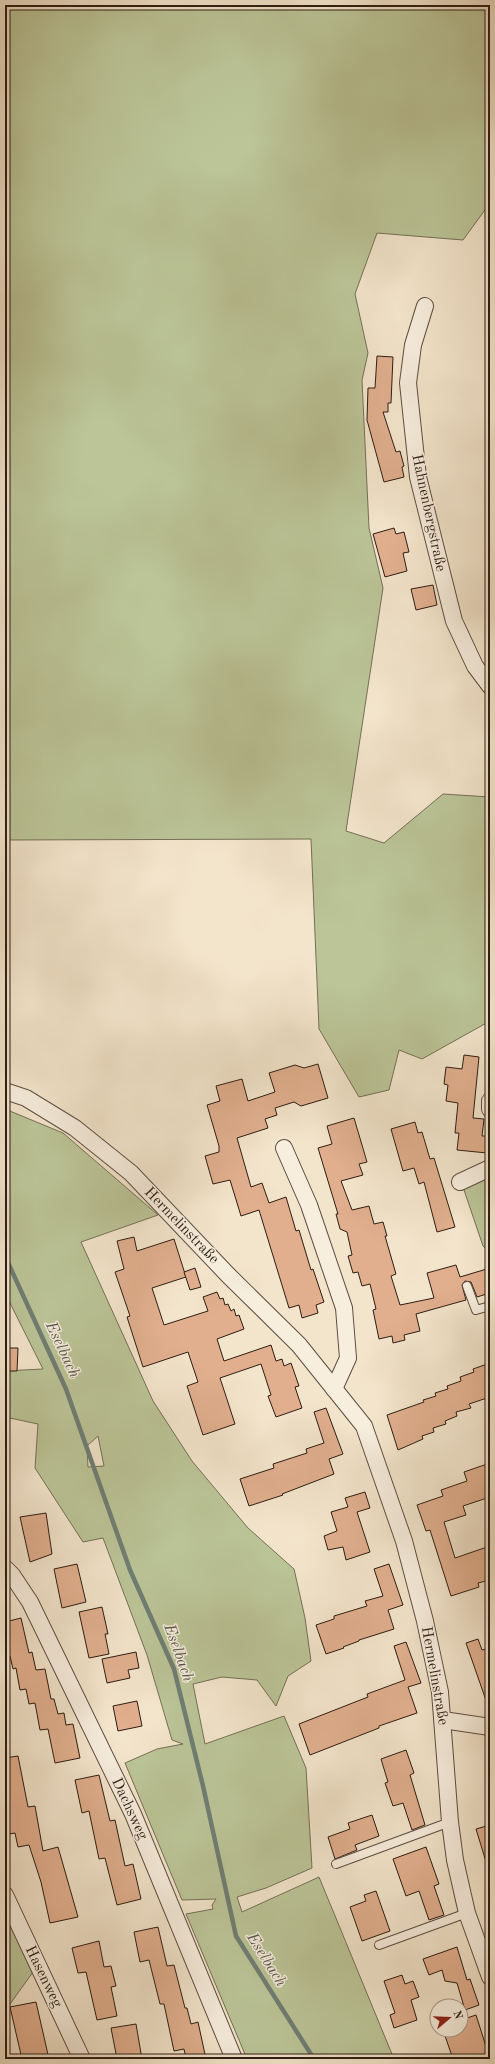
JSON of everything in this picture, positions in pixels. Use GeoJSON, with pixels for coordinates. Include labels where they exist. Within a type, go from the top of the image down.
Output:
{"type":"FeatureCollection","features":[{"type":"Feature","properties":{"kind":"street","name":"Hahnenbergstraße"},"geometry":{"type":"LineString","coordinates":[[425,306],[413,345],[408,384],[418,477],[454,621],[474,666],[490,686]]}},
{"type":"Feature","properties":{"kind":"street","name":"Hermelinstraße"},"geometry":{"type":"LineString","coordinates":[[5,1091],[26,1098],[75,1128],[130,1173],[299,1345],[364,1426],[404,1541],[425,1620],[440,1692],[450,1822],[455,1860],[467,1913],[490,1977]]}},
{"type":"Feature","properties":{"kind":"street"},"geometry":{"type":"LineString","coordinates":[[490,1102],[490,1109]]}},
{"type":"Feature","properties":{"kind":"street"},"geometry":{"type":"LineString","coordinates":[[284,1148],[309,1205],[344,1308],[348,1358],[334,1389]]}},
{"type":"Feature","properties":{"kind":"street"},"geometry":{"type":"LineString","coordinates":[[460,1182],[490,1168]]}},
{"type":"Feature","properties":{"kind":"street","name":"Dachsweg"},"geometry":{"type":"LineString","coordinates":[[5,1568],[12,1574],[30,1602],[133,1814],[234,2059]]}},
{"type":"Feature","properties":{"kind":"street"},"geometry":{"type":"LineString","coordinates":[[443,1720],[490,1727]]}},
{"type":"Feature","properties":{"kind":"street","name":"Hasenweg"},"geometry":{"type":"LineString","coordinates":[[5,1894],[82,2059]]}},
{"type":"Feature","properties":{"kind":"lane"},"geometry":{"type":"LineString","coordinates":[[467,1286],[476,1310],[490,1306]]}},
{"type":"Feature","properties":{"kind":"lane"},"geometry":{"type":"LineString","coordinates":[[336,1864],[450,1822]]}},
{"type":"Feature","properties":{"kind":"lane"},"geometry":{"type":"LineString","coordinates":[[379,1945],[467,1913]]}},
{"type":"Feature","properties":{"kind":"green space"},"geometry":{"type":"Polygon","coordinates":[[[5,5],[490,5],[490,203],[463,240],[377,233],[355,294],[368,353],[362,380],[369,528],[383,588],[346,831],[384,843],[443,794],[490,797],[490,1021],[422,1059],[399,1050],[389,1090],[359,1097],[319,1029],[311,839],[5,840],[5,5]]]}},
{"type":"Feature","properties":{"kind":"green space"},"geometry":{"type":"Polygon","coordinates":[[[5,1109],[63,1133],[158,1215],[81,1242],[153,1401],[192,1461],[248,1528],[294,1569],[305,1618],[311,1661],[288,1676],[276,1706],[257,1680],[222,1677],[193,1684],[205,1744],[284,1716],[306,1768],[312,1868],[266,1888],[237,1897],[242,1912],[319,1877],[394,2059],[247,2059],[186,1914],[213,1909],[212,1905],[216,1899],[182,1900],[125,1763],[157,1749],[183,1744],[172,1740],[147,1655],[103,1538],[83,1542],[35,1468],[38,1424],[5,1417],[5,1371],[43,1369],[5,1293],[5,1109]],[[98,1436],[87,1446],[88,1467],[104,1466],[98,1436]]]}},
{"type":"Feature","properties":{"kind":"green space"},"geometry":{"type":"Polygon","coordinates":[[[490,1176],[490,1253],[483,1246],[463,1187],[490,1176]]]}},
{"type":"Feature","properties":{"kind":"green space"},"geometry":{"type":"Polygon","coordinates":[[[5,1910],[33,1972],[5,2011],[5,1910]]]}},
{"type":"Feature","properties":{"kind":"building"},"geometry":{"type":"Polygon","coordinates":[[[377,356],[393,357],[391,403],[388,403],[388,412],[383,412],[396,452],[400,451],[404,466],[402,467],[404,477],[384,482],[367,420],[368,388],[375,388],[377,356]]]}},
{"type":"Feature","properties":{"kind":"building"},"geometry":{"type":"Polygon","coordinates":[[[394,528],[396,534],[404,532],[409,552],[403,553],[407,571],[385,577],[373,534],[394,528]]]}},
{"type":"Feature","properties":{"kind":"building"},"geometry":{"type":"Polygon","coordinates":[[[433,585],[437,605],[416,610],[411,589],[433,585]]]}},
{"type":"Feature","properties":{"kind":"building"},"geometry":{"type":"Polygon","coordinates":[[[464,1055],[479,1057],[473,1118],[484,1119],[482,1136],[488,1136],[487,1153],[457,1150],[459,1133],[455,1133],[458,1103],[446,1101],[448,1085],[444,1084],[446,1067],[462,1069],[464,1055]]]}},
{"type":"Feature","properties":{"kind":"building"},"geometry":{"type":"Polygon","coordinates":[[[318,1064],[328,1098],[301,1106],[294,1102],[275,1108],[277,1115],[265,1119],[268,1128],[237,1138],[251,1187],[262,1183],[269,1203],[286,1197],[296,1231],[299,1230],[311,1270],[313,1269],[324,1302],[316,1305],[318,1313],[302,1318],[299,1305],[289,1308],[259,1210],[241,1216],[230,1180],[213,1184],[205,1156],[219,1152],[219,1146],[207,1105],[220,1101],[216,1086],[242,1079],[248,1101],[275,1092],[269,1073],[295,1065],[304,1068],[318,1064]]]}},
{"type":"Feature","properties":{"kind":"building"},"geometry":{"type":"Polygon","coordinates":[[[354,1118],[367,1162],[359,1164],[363,1175],[341,1181],[352,1210],[369,1206],[374,1224],[383,1222],[387,1236],[385,1236],[396,1274],[391,1276],[400,1305],[434,1298],[427,1273],[456,1265],[460,1277],[490,1268],[490,1293],[477,1297],[471,1282],[465,1281],[462,1285],[466,1300],[416,1314],[420,1331],[404,1335],[405,1340],[393,1343],[392,1336],[379,1339],[373,1310],[376,1309],[370,1284],[362,1286],[358,1272],[353,1273],[348,1256],[352,1255],[347,1232],[340,1229],[336,1214],[338,1214],[318,1148],[332,1144],[327,1126],[354,1118]]]}},
{"type":"Feature","properties":{"kind":"building"},"geometry":{"type":"Polygon","coordinates":[[[415,1122],[418,1133],[422,1132],[430,1159],[434,1158],[455,1227],[437,1232],[424,1182],[419,1184],[414,1168],[403,1171],[391,1129],[415,1122]]]}},
{"type":"Feature","properties":{"kind":"building"},"geometry":{"type":"Polygon","coordinates":[[[134,1237],[137,1251],[174,1239],[186,1277],[152,1288],[164,1325],[208,1311],[203,1297],[217,1292],[220,1299],[223,1298],[225,1305],[228,1304],[231,1311],[234,1309],[236,1316],[239,1315],[244,1329],[217,1339],[224,1361],[271,1345],[276,1361],[282,1359],[284,1366],[291,1363],[299,1386],[295,1387],[302,1408],[276,1417],[268,1396],[271,1395],[261,1364],[220,1378],[235,1424],[203,1435],[187,1386],[198,1382],[188,1352],[143,1367],[127,1317],[130,1316],[115,1272],[124,1269],[117,1241],[134,1237]]]}},
{"type":"Feature","properties":{"kind":"building"},"geometry":{"type":"Polygon","coordinates":[[[195,1268],[201,1287],[190,1290],[184,1272],[195,1268]]]}},
{"type":"Feature","properties":{"kind":"building"},"geometry":{"type":"Polygon","coordinates":[[[5,1348],[18,1348],[17,1371],[5,1371],[5,1348]]]}},
{"type":"Feature","properties":{"kind":"building"},"geometry":{"type":"Polygon","coordinates":[[[490,1363],[490,1397],[469,1404],[471,1408],[456,1412],[457,1416],[445,1421],[446,1424],[433,1428],[434,1432],[422,1436],[423,1439],[398,1450],[387,1415],[424,1402],[423,1400],[436,1396],[435,1393],[448,1389],[447,1386],[461,1381],[460,1377],[474,1372],[473,1369],[490,1363]]]}},
{"type":"Feature","properties":{"kind":"building"},"geometry":{"type":"Polygon","coordinates":[[[326,1408],[343,1454],[329,1459],[334,1474],[282,1494],[283,1495],[249,1506],[240,1479],[274,1468],[273,1464],[307,1453],[306,1449],[324,1443],[314,1412],[326,1408]]]}},
{"type":"Feature","properties":{"kind":"building"},"geometry":{"type":"Polygon","coordinates":[[[490,1463],[490,1497],[463,1506],[466,1515],[444,1522],[455,1558],[490,1546],[490,1580],[478,1583],[479,1587],[451,1596],[430,1530],[426,1531],[417,1505],[443,1496],[441,1490],[467,1481],[464,1472],[490,1463]]]}},
{"type":"Feature","properties":{"kind":"building"},"geometry":{"type":"Polygon","coordinates":[[[365,1492],[370,1508],[357,1512],[370,1552],[346,1560],[343,1547],[328,1550],[324,1536],[337,1531],[331,1512],[348,1507],[345,1498],[365,1492]]]}},
{"type":"Feature","properties":{"kind":"building"},"geometry":{"type":"Polygon","coordinates":[[[46,1513],[52,1554],[30,1562],[20,1517],[46,1513]]]}},
{"type":"Feature","properties":{"kind":"building"},"geometry":{"type":"Polygon","coordinates":[[[77,1564],[86,1602],[62,1608],[54,1569],[77,1564]]]}},
{"type":"Feature","properties":{"kind":"building"},"geometry":{"type":"Polygon","coordinates":[[[389,1564],[403,1605],[388,1610],[394,1629],[359,1640],[343,1647],[344,1648],[326,1654],[316,1625],[334,1619],[334,1616],[367,1606],[365,1601],[383,1596],[374,1569],[389,1564]]]}},
{"type":"Feature","properties":{"kind":"building"},"geometry":{"type":"Polygon","coordinates":[[[102,1607],[108,1634],[105,1634],[109,1654],[89,1658],[79,1612],[102,1607]]]}},
{"type":"Feature","properties":{"kind":"building"},"geometry":{"type":"Polygon","coordinates":[[[21,1618],[29,1653],[32,1652],[36,1670],[45,1669],[51,1699],[54,1699],[58,1714],[64,1713],[66,1725],[73,1724],[80,1758],[55,1763],[48,1729],[40,1730],[35,1703],[29,1704],[26,1689],[20,1690],[16,1668],[13,1669],[10,1656],[5,1657],[5,1622],[21,1618]]]}},
{"type":"Feature","properties":{"kind":"building"},"geometry":{"type":"Polygon","coordinates":[[[478,1639],[482,1650],[490,1648],[490,1706],[488,1706],[466,1643],[478,1639]]]}},
{"type":"Feature","properties":{"kind":"building"},"geometry":{"type":"Polygon","coordinates":[[[406,1642],[421,1683],[408,1687],[417,1713],[379,1726],[379,1728],[310,1755],[299,1724],[368,1697],[367,1694],[405,1680],[394,1646],[406,1642]]]}},
{"type":"Feature","properties":{"kind":"building"},"geometry":{"type":"Polygon","coordinates":[[[136,1652],[139,1668],[128,1670],[130,1678],[107,1683],[102,1659],[136,1652]]]}},
{"type":"Feature","properties":{"kind":"building"},"geometry":{"type":"Polygon","coordinates":[[[137,1701],[142,1726],[118,1731],[113,1706],[137,1701]]]}},
{"type":"Feature","properties":{"kind":"building"},"geometry":{"type":"Polygon","coordinates":[[[406,1750],[414,1773],[410,1775],[425,1825],[412,1830],[403,1803],[393,1806],[385,1783],[388,1782],[381,1759],[406,1750]]]}},
{"type":"Feature","properties":{"kind":"building"},"geometry":{"type":"Polygon","coordinates":[[[18,1756],[28,1807],[35,1806],[43,1851],[58,1847],[78,1917],[50,1923],[41,1882],[29,1845],[18,1847],[15,1833],[9,1834],[5,1811],[5,1758],[18,1756]]]}},
{"type":"Feature","properties":{"kind":"building"},"geometry":{"type":"Polygon","coordinates":[[[99,1775],[110,1821],[115,1820],[125,1866],[133,1864],[141,1899],[117,1905],[105,1858],[99,1859],[89,1811],[82,1813],[75,1780],[99,1775]]]}},
{"type":"Feature","properties":{"kind":"building"},"geometry":{"type":"Polygon","coordinates":[[[372,1815],[379,1836],[355,1845],[357,1850],[335,1859],[328,1837],[350,1829],[348,1823],[372,1815]]]}},
{"type":"Feature","properties":{"kind":"building"},"geometry":{"type":"Polygon","coordinates":[[[490,1825],[490,1865],[487,1865],[476,1829],[490,1825]]]}},
{"type":"Feature","properties":{"kind":"building"},"geometry":{"type":"Polygon","coordinates":[[[426,1847],[439,1884],[434,1886],[444,1915],[429,1920],[419,1891],[406,1896],[393,1859],[426,1847]]]}},
{"type":"Feature","properties":{"kind":"building"},"geometry":{"type":"Polygon","coordinates":[[[376,1891],[390,1931],[362,1941],[350,1907],[366,1901],[364,1895],[376,1891]]]}},
{"type":"Feature","properties":{"kind":"building"},"geometry":{"type":"Polygon","coordinates":[[[158,1927],[167,1966],[174,1965],[185,2008],[187,2008],[191,2024],[198,2022],[206,2059],[186,2059],[184,2049],[174,2051],[164,2004],[160,2004],[149,1960],[140,1962],[134,1932],[158,1927]]]}},
{"type":"Feature","properties":{"kind":"building"},"geometry":{"type":"Polygon","coordinates":[[[99,1941],[104,1967],[111,1966],[116,1986],[111,1987],[117,2016],[97,2020],[86,1972],[78,1973],[72,1948],[99,1941]]]}},
{"type":"Feature","properties":{"kind":"building"},"geometry":{"type":"Polygon","coordinates":[[[457,1947],[467,1980],[470,1979],[479,2005],[469,2009],[469,1998],[461,1998],[457,1983],[445,1981],[442,1970],[429,1975],[423,1959],[457,1947]]]}},
{"type":"Feature","properties":{"kind":"building"},"geometry":{"type":"Polygon","coordinates":[[[402,1975],[405,1984],[413,1981],[419,1997],[411,2000],[417,2020],[394,2028],[390,2015],[395,2013],[384,1981],[402,1975]]]}},
{"type":"Feature","properties":{"kind":"building"},"geometry":{"type":"Polygon","coordinates":[[[36,2002],[49,2059],[22,2059],[10,2007],[36,2002]]]}},
{"type":"Feature","properties":{"kind":"building"},"geometry":{"type":"Polygon","coordinates":[[[476,2015],[490,2059],[453,2059],[446,2038],[469,2038],[469,2017],[476,2015]]]}},
{"type":"Feature","properties":{"kind":"building"},"geometry":{"type":"Polygon","coordinates":[[[136,2024],[142,2059],[117,2059],[111,2028],[136,2024]]]}},
{"type":"Feature","properties":{"kind":"waterway","name":"Eselbach"},"geometry":{"type":"LineString","coordinates":[[5,1256],[66,1389],[130,1570],[174,1669],[203,1786],[236,1936],[314,2059]]}}]}
